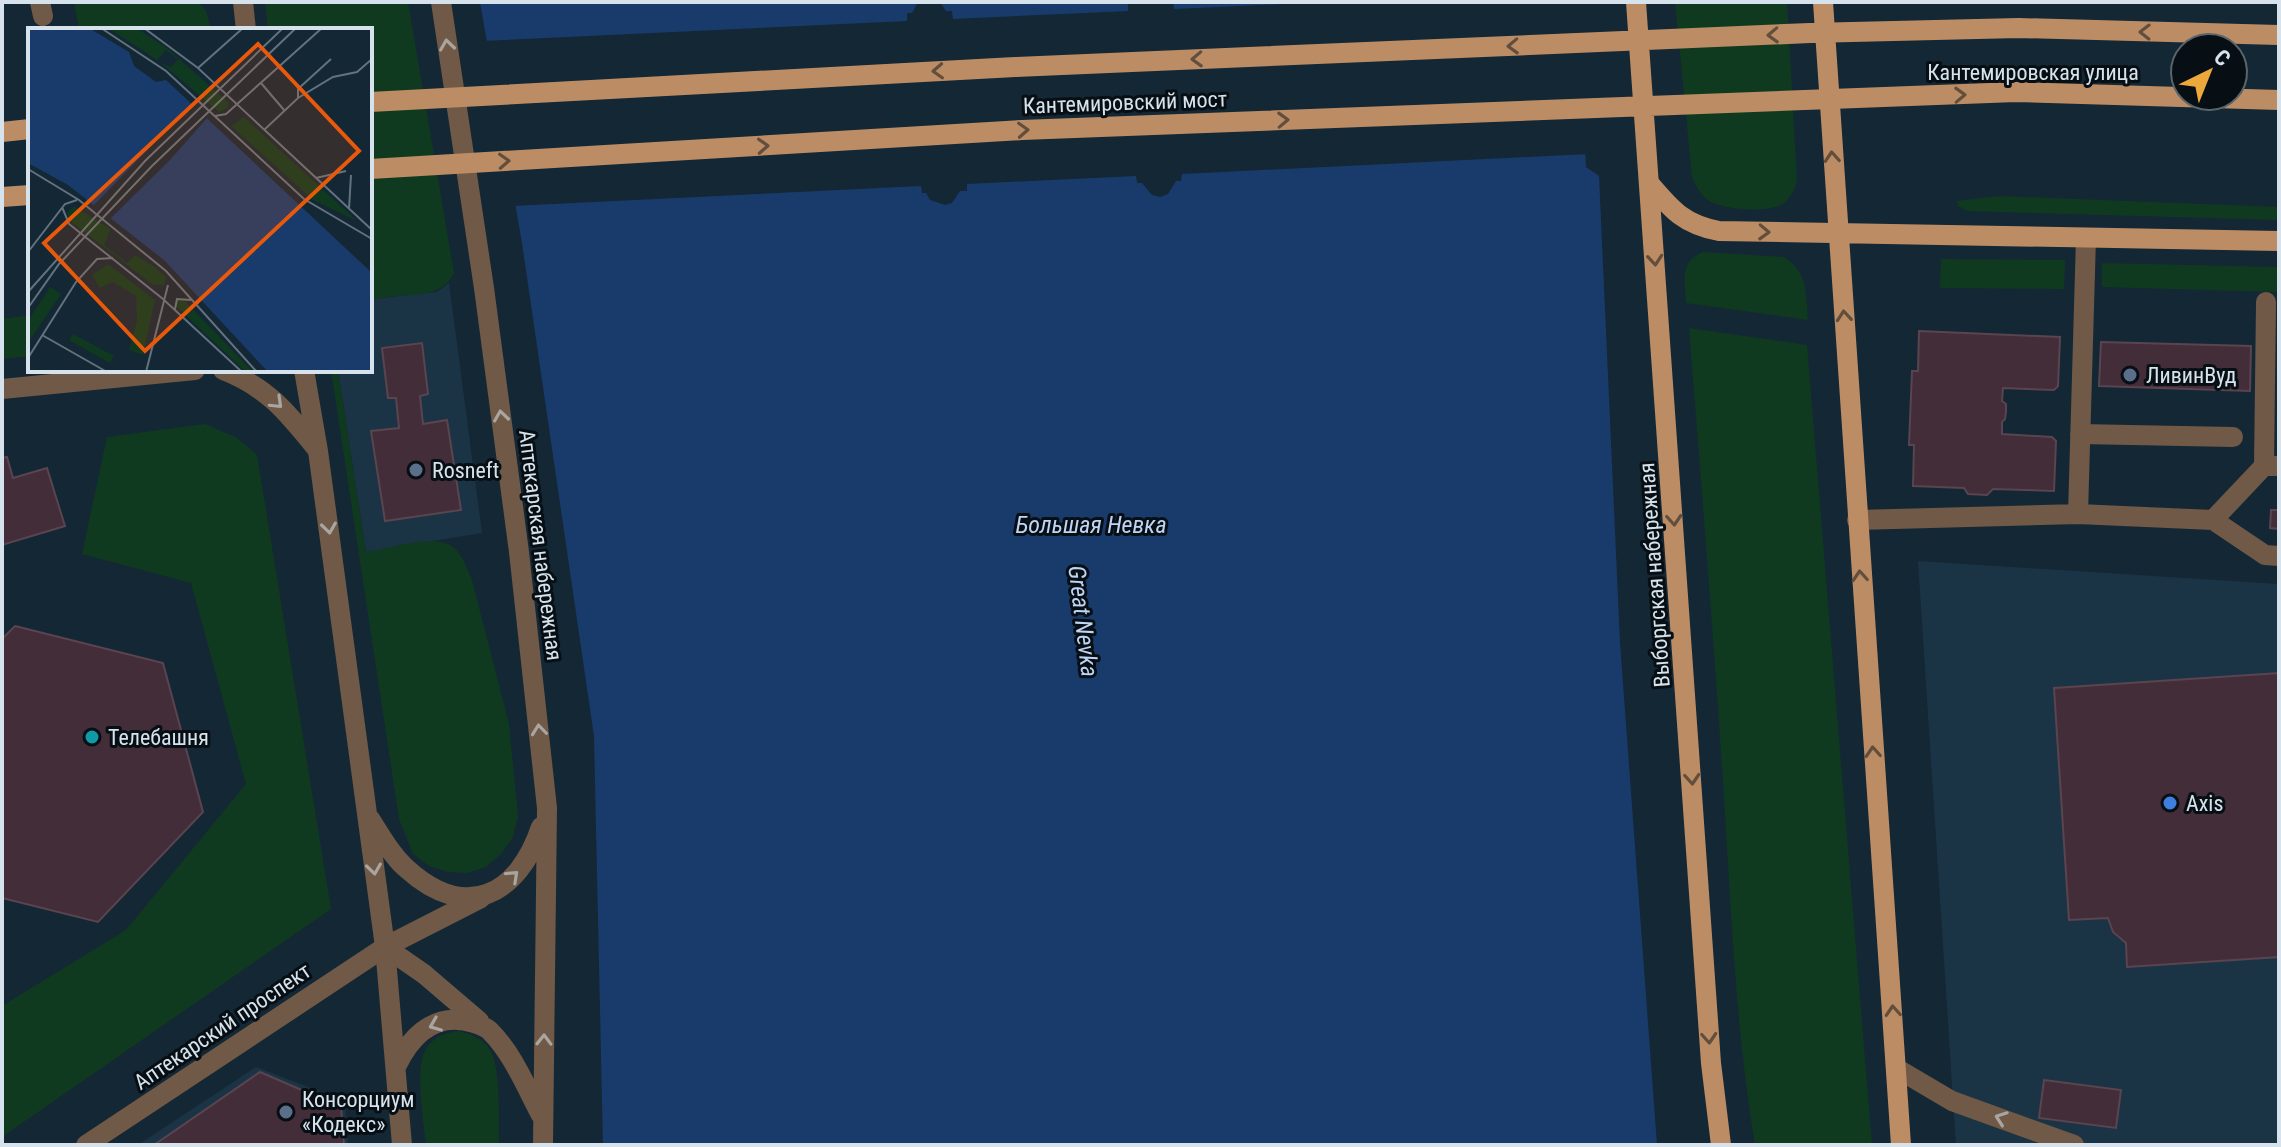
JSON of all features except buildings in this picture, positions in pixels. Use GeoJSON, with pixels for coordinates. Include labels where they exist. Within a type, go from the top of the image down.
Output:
{"type":"FeatureCollection","features":[{"type":"Feature","properties":{"kind":"main road","name":"Выборгская набережная"},"geometry":{"type":"LineString","coordinates":[[1636,2],[1710,1047],[1721,1145]]}},
{"type":"Feature","properties":{"kind":"main road"},"geometry":{"type":"LineString","coordinates":[[1823,2],[1901,1145]]}},
{"type":"Feature","properties":{"kind":"main road","name":"Кантемировская улица"},"geometry":{"type":"LineString","coordinates":[[1879,32],[2019,28],[2279,35]]}},
{"type":"Feature","properties":{"kind":"main road","name":"Кантемировский мост"},"geometry":{"type":"LineString","coordinates":[[372,102],[1015,67],[1879,32]]}},
{"type":"Feature","properties":{"kind":"main road","name":"Кантемировская улица"},"geometry":{"type":"LineString","coordinates":[[1882,98],[2016,92],[2279,100]]}},
{"type":"Feature","properties":{"kind":"main road","name":"Кантемировский мост"},"geometry":{"type":"LineString","coordinates":[[372,169],[1022,130],[1882,98]]}},
{"type":"Feature","properties":{"kind":"main road"},"geometry":{"type":"LineString","coordinates":[[2,132],[28,129]]}},
{"type":"Feature","properties":{"kind":"main road"},"geometry":{"type":"LineString","coordinates":[[1649,183],[1673,212],[1697,227],[1719,231],[2279,241]]}},
{"type":"Feature","properties":{"kind":"main road"},"geometry":{"type":"LineString","coordinates":[[2,197],[28,195]]}},
{"type":"Feature","properties":{"kind":"street","name":"Аптекарская набережная"},"geometry":{"type":"LineString","coordinates":[[441,2],[515,521],[547,808],[543,1145]]}},
{"type":"Feature","properties":{"kind":"street"},"geometry":{"type":"LineString","coordinates":[[2078,514],[2086,238]]}},
{"type":"Feature","properties":{"kind":"street"},"geometry":{"type":"LineString","coordinates":[[2213,520],[2271,466],[2266,302]]}},
{"type":"Feature","properties":{"kind":"street"},"geometry":{"type":"LineString","coordinates":[[2,389],[175,372]]}},
{"type":"Feature","properties":{"kind":"street"},"geometry":{"type":"LineString","coordinates":[[228,372],[246,379],[271,396],[318,451]]}},
{"type":"Feature","properties":{"kind":"street"},"geometry":{"type":"LineString","coordinates":[[304,372],[318,451],[385,947],[402,1145]]}},
{"type":"Feature","properties":{"kind":"street"},"geometry":{"type":"LineString","coordinates":[[2080,434],[2233,437]]}},
{"type":"Feature","properties":{"kind":"street"},"geometry":{"type":"LineString","coordinates":[[1857,520],[2078,514],[2213,520],[2265,555],[2279,556]]}},
{"type":"Feature","properties":{"kind":"street","name":"Аптекарский проспект"},"geometry":{"type":"LineString","coordinates":[[86,1145],[385,947],[489,895],[513,879],[535,843],[547,808]]}},
{"type":"Feature","properties":{"kind":"street"},"geometry":{"type":"LineString","coordinates":[[366,813],[405,867],[427,885],[454,895],[489,895]]}},
{"type":"Feature","properties":{"kind":"street"},"geometry":{"type":"LineString","coordinates":[[385,947],[424,974],[488,1028],[507,1053],[543,1118]]}},
{"type":"Feature","properties":{"kind":"street"},"geometry":{"type":"LineString","coordinates":[[396,1066],[413,1038],[424,1028],[441,1021],[460,1019],[488,1028]]}},
{"type":"Feature","properties":{"kind":"street"},"geometry":{"type":"LineString","coordinates":[[1896,1068],[1952,1101],[2074,1145]]}},
{"type":"Feature","properties":{"kind":"shaded area"},"geometry":{"type":"Polygon","coordinates":[[[449,283],[482,533],[366,552],[338,372],[372,372],[373,299],[437,292],[449,283]]]}},
{"type":"Feature","properties":{"kind":"shaded area"},"geometry":{"type":"Polygon","coordinates":[[[1918,561],[2279,584],[2279,1145],[1956,1145],[1918,561]]]}},
{"type":"Feature","properties":{"kind":"shaded area"},"geometry":{"type":"Polygon","coordinates":[[[256,1067],[345,1101],[348,1145],[138,1145],[256,1067]]]}},
{"type":"Feature","properties":{"kind":"green space"},"geometry":{"type":"Polygon","coordinates":[[[74,2],[199,2],[206,11],[210,28],[79,28],[74,2]]]}},
{"type":"Feature","properties":{"kind":"green space"},"geometry":{"type":"Polygon","coordinates":[[[265,2],[408,2],[454,273],[447,283],[428,293],[372,301],[372,28],[268,28],[265,2]]]}},
{"type":"Feature","properties":{"kind":"green space"},"geometry":{"type":"Polygon","coordinates":[[[1675,2],[1787,2],[1797,181],[1784,203],[1767,209],[1732,208],[1705,198],[1697,187],[1692,176],[1675,2]]]}},
{"type":"Feature","properties":{"kind":"green space"},"geometry":{"type":"Polygon","coordinates":[[[1999,196],[2279,207],[2279,220],[1967,211],[1958,206],[1957,201],[1999,196]]]}},
{"type":"Feature","properties":{"kind":"green space"},"geometry":{"type":"Polygon","coordinates":[[[1703,252],[1784,257],[1802,277],[1808,320],[1686,303],[1687,267],[1695,256],[1703,252]]]}},
{"type":"Feature","properties":{"kind":"green space"},"geometry":{"type":"Polygon","coordinates":[[[1941,259],[2065,260],[2064,289],[1940,288],[1941,259]]]}},
{"type":"Feature","properties":{"kind":"green space"},"geometry":{"type":"Polygon","coordinates":[[[2102,263],[2279,267],[2279,292],[2102,287],[2102,263]]]}},
{"type":"Feature","properties":{"kind":"green space"},"geometry":{"type":"Polygon","coordinates":[[[28,315],[28,356],[2,359],[2,319],[28,315]]]}},
{"type":"Feature","properties":{"kind":"green space"},"geometry":{"type":"Polygon","coordinates":[[[1689,328],[1807,345],[1872,1145],[1755,1145],[1734,964],[1689,328]]]}},
{"type":"Feature","properties":{"kind":"green space"},"geometry":{"type":"Polygon","coordinates":[[[331,372],[338,372],[366,552],[435,541],[453,547],[459,554],[472,580],[509,724],[518,816],[513,837],[501,854],[486,867],[467,873],[448,872],[429,866],[413,854],[399,819],[331,372]]]}},
{"type":"Feature","properties":{"kind":"green space"},"geometry":{"type":"Polygon","coordinates":[[[205,424],[236,437],[257,455],[331,909],[2,1137],[2,1006],[126,930],[246,784],[191,583],[82,554],[107,437],[205,424]]]}},
{"type":"Feature","properties":{"kind":"green space"},"geometry":{"type":"Polygon","coordinates":[[[458,1031],[480,1040],[494,1059],[498,1083],[499,1145],[426,1145],[421,1095],[422,1057],[436,1039],[458,1031]]]}},
{"type":"Feature","properties":{"kind":"water","name":"Большая Невка"},"geometry":{"type":"Polygon","coordinates":[[[480,2],[1584,2],[1578,9],[1586,167],[1599,176],[1620,643],[1657,1145],[603,1145],[594,736],[522,243],[480,2]]]}},
{"type":"Feature","properties":{"kind":"pier"},"geometry":{"type":"Polygon","coordinates":[[[918,2],[940,2],[946,11],[952,11],[953,19],[1128,11],[1128,4],[1134,2],[1173,2],[1174,9],[1328,2],[1588,2],[1582,10],[1589,154],[1182,174],[1181,181],[1176,181],[1168,194],[1160,197],[1152,195],[1142,183],[1137,183],[1136,176],[967,184],[967,191],[960,191],[952,203],[945,205],[930,200],[926,193],[922,193],[921,186],[512,206],[482,41],[907,21],[907,13],[912,13],[918,2]]]}},
{"type":"Feature","properties":{"kind":"place","name":"ЛивинВуд"},"geometry":{"type":"Point","coordinates":[2130,375]}},
{"type":"Feature","properties":{"kind":"place","name":"Rosneft"},"geometry":{"type":"Point","coordinates":[416,470]}},
{"type":"Feature","properties":{"kind":"place","name":"Телебашня"},"geometry":{"type":"Point","coordinates":[92,737]}},
{"type":"Feature","properties":{"kind":"place","name":"Axis"},"geometry":{"type":"Point","coordinates":[2170,803]}},
{"type":"Feature","properties":{"kind":"place","name":"Консорциум «Кодекс»"},"geometry":{"type":"Point","coordinates":[286,1112]}},
{"type":"Feature","properties":{"kind":"water label","name":"Great Nevka"},"geometry":{"type":"Point","coordinates":[1083,621]}}]}
